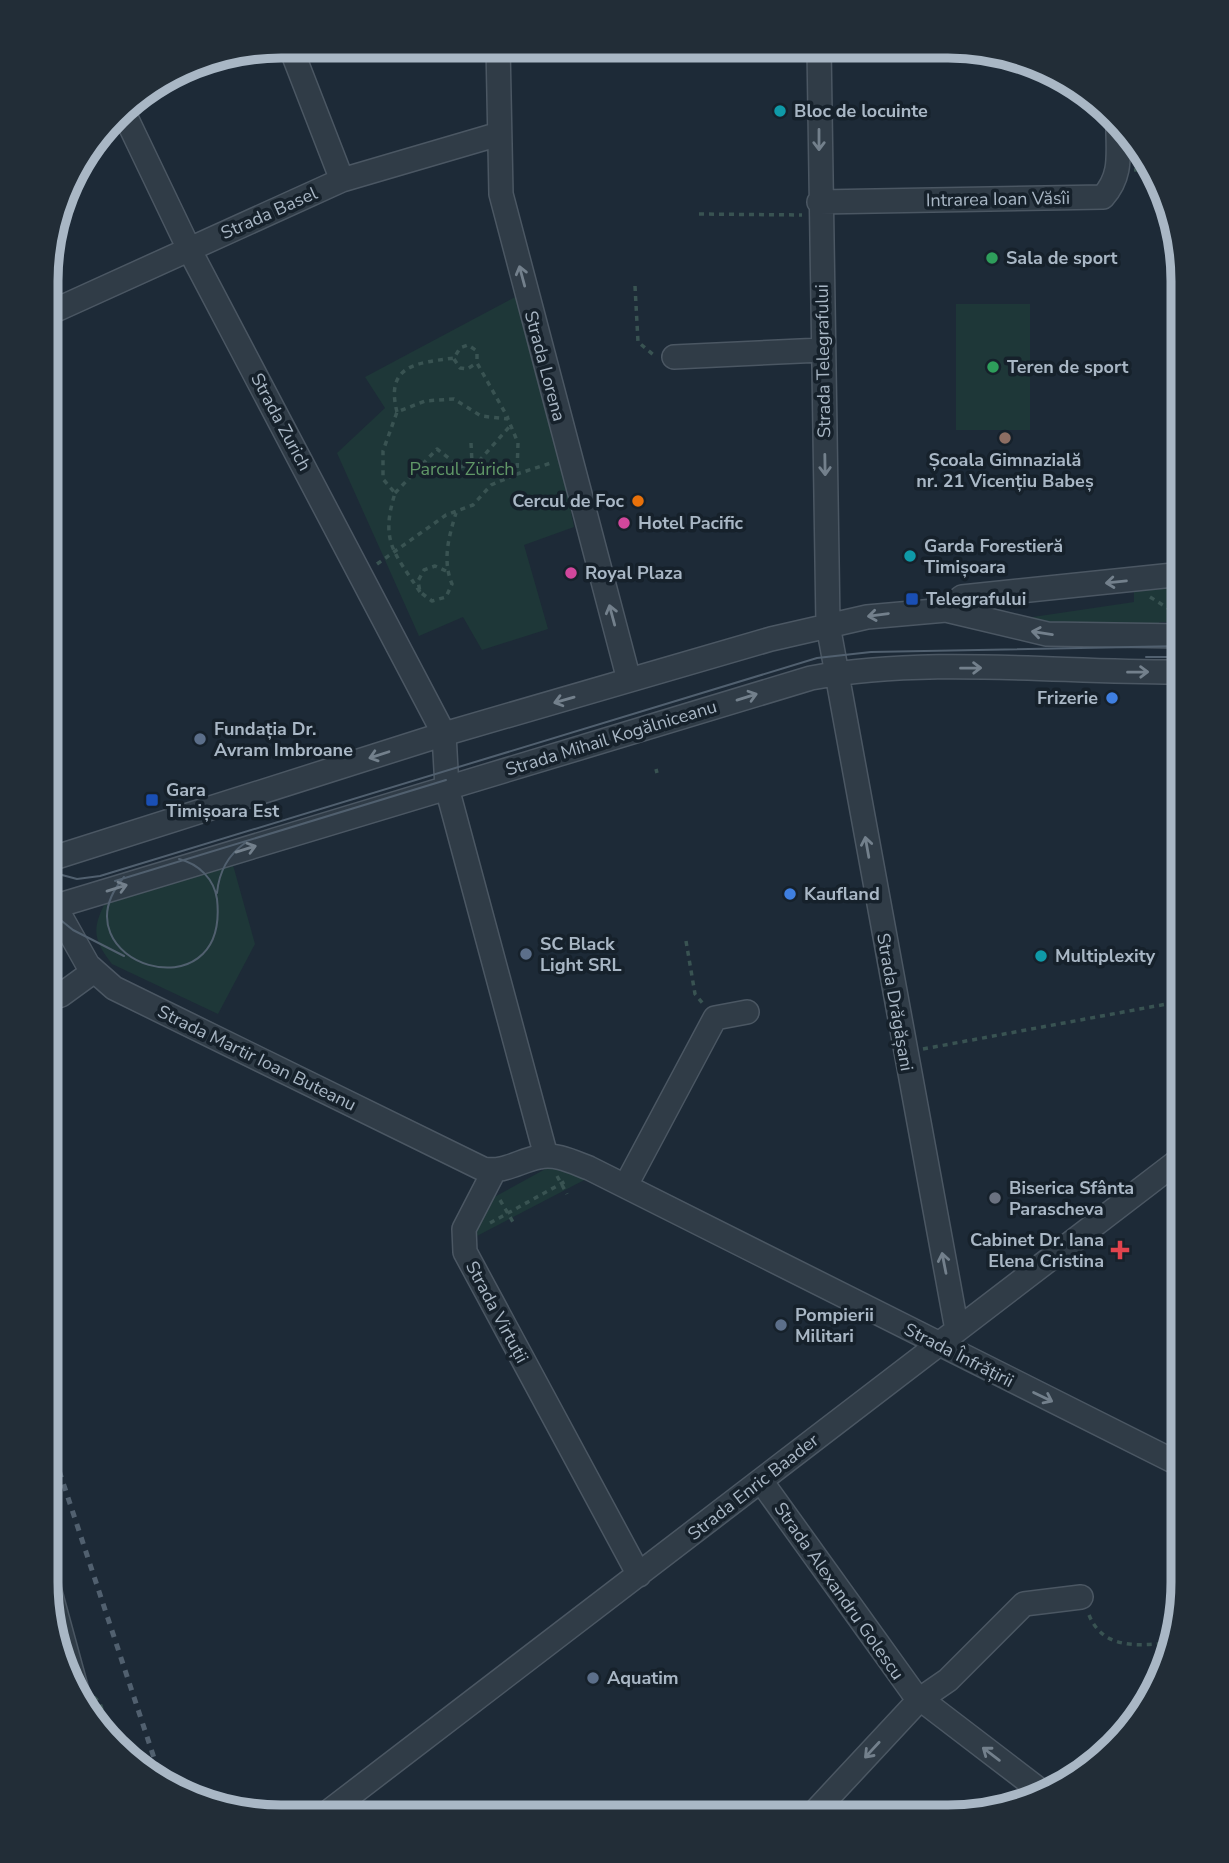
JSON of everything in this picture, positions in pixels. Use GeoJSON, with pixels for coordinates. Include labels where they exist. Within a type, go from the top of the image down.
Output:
{"type":"FeatureCollection","features":[{"type":"Feature","properties":{"kind":"street"},"geometry":{"type":"LineString","coordinates":[[295,58],[342,180]]}},
{"type":"Feature","properties":{"kind":"street","name":"Strada Lorena"},"geometry":{"type":"LineString","coordinates":[[498,58],[501,194],[629,680]]}},
{"type":"Feature","properties":{"kind":"street","name":"Strada Telegrafului"},"geometry":{"type":"LineString","coordinates":[[819,58],[819,209],[828,625],[835,674]]}},
{"type":"Feature","properties":{"kind":"street","name":"Strada Zurich"},"geometry":{"type":"LineString","coordinates":[[127,120],[189,249],[444,734]]}},
{"type":"Feature","properties":{"kind":"street","name":"Strada Basel"},"geometry":{"type":"LineString","coordinates":[[58,304],[189,249],[342,180],[499,134]]}},
{"type":"Feature","properties":{"kind":"street","name":"Intrarea Ioan Văsîi"},"geometry":{"type":"LineString","coordinates":[[819,209],[1103,197],[1114,184],[1118,170],[1118,137]]}},
{"type":"Feature","properties":{"kind":"street"},"geometry":{"type":"LineString","coordinates":[[674,357],[822,350]]}},
{"type":"Feature","properties":{"kind":"street"},"geometry":{"type":"LineString","coordinates":[[946,610],[962,597],[1171,575]]}},
{"type":"Feature","properties":{"kind":"street"},"geometry":{"type":"LineString","coordinates":[[58,857],[444,734],[828,625],[896,612],[946,610],[1047,634],[1171,636]]}},
{"type":"Feature","properties":{"kind":"street","name":"Strada Mihail Kogălniceanu"},"geometry":{"type":"LineString","coordinates":[[58,898],[447,788],[798,681],[835,674],[1001,667],[1123,673],[1171,672]]}},
{"type":"Feature","properties":{"kind":"street","name":"Strada Drăgășani"},"geometry":{"type":"LineString","coordinates":[[835,674],[957,1330]]}},
{"type":"Feature","properties":{"kind":"street"},"geometry":{"type":"LineString","coordinates":[[444,734],[447,788],[546,1156],[494,1171]]}},
{"type":"Feature","properties":{"kind":"street","name":"Strada Martir Ioan Buteanu"},"geometry":{"type":"LineString","coordinates":[[58,913],[94,971],[114,988],[474,1165],[494,1171]]}},
{"type":"Feature","properties":{"kind":"street"},"geometry":{"type":"LineString","coordinates":[[58,996],[94,971]]}},
{"type":"Feature","properties":{"kind":"street"},"geometry":{"type":"LineString","coordinates":[[626,1185],[715,1018],[747,1012]]}},
{"type":"Feature","properties":{"kind":"street","name":"Strada Înfrățirii"},"geometry":{"type":"LineString","coordinates":[[546,1156],[568,1159],[626,1185],[937,1345],[1171,1460]]}},
{"type":"Feature","properties":{"kind":"street","name":"Strada Enric Baader"},"geometry":{"type":"LineString","coordinates":[[337,1805],[1171,1166]]}},
{"type":"Feature","properties":{"kind":"street","name":"Strada Virtuții"},"geometry":{"type":"LineString","coordinates":[[494,1171],[462,1239],[465,1252],[639,1575]]}},
{"type":"Feature","properties":{"kind":"street","name":"Strada Alexandru Golescu"},"geometry":{"type":"LineString","coordinates":[[761,1481],[919,1700],[1036,1787]]}},
{"type":"Feature","properties":{"kind":"street"},"geometry":{"type":"LineString","coordinates":[[821,1805],[919,1700],[948,1680],[1024,1604],[1081,1597]]}},
{"type":"Feature","properties":{"kind":"path"},"geometry":{"type":"LineString","coordinates":[[699,214],[819,209]]}},
{"type":"Feature","properties":{"kind":"path"},"geometry":{"type":"LineString","coordinates":[[635,286],[638,342],[655,356],[674,357]]}},
{"type":"Feature","properties":{"kind":"path"},"geometry":{"type":"LineString","coordinates":[[454,358],[460,348],[468,345],[477,351],[477,363],[518,443],[517,474]]}},
{"type":"Feature","properties":{"kind":"path"},"geometry":{"type":"LineString","coordinates":[[454,358],[460,368],[467,369],[477,363]]}},
{"type":"Feature","properties":{"kind":"path"},"geometry":{"type":"LineString","coordinates":[[395,493],[383,479],[383,451],[397,412],[392,391],[398,375],[416,363],[454,358]]}},
{"type":"Feature","properties":{"kind":"path"},"geometry":{"type":"LineString","coordinates":[[397,412],[425,401],[454,399],[481,416],[508,419]]}},
{"type":"Feature","properties":{"kind":"path"},"geometry":{"type":"LineString","coordinates":[[456,513],[448,539],[446,571],[452,584],[446,597],[432,601],[420,593],[394,553],[386,522],[395,493],[438,449],[460,467],[478,462],[511,425]]}},
{"type":"Feature","properties":{"kind":"path"},"geometry":{"type":"LineString","coordinates":[[471,443],[472,463]]}},
{"type":"Feature","properties":{"kind":"path"},"geometry":{"type":"LineString","coordinates":[[394,553],[446,515],[473,505],[491,485],[517,474],[570,459]]}},
{"type":"Feature","properties":{"kind":"path"},"geometry":{"type":"LineString","coordinates":[[420,593],[418,581],[424,570],[435,566],[446,571]]}},
{"type":"Feature","properties":{"kind":"path"},"geometry":{"type":"LineString","coordinates":[[1126,580],[1171,610]]}},
{"type":"Feature","properties":{"kind":"path"},"geometry":{"type":"LineString","coordinates":[[686,941],[695,993],[715,1018]]}},
{"type":"Feature","properties":{"kind":"path"},"geometry":{"type":"LineString","coordinates":[[904,1052],[1171,1003]]}},
{"type":"Feature","properties":{"kind":"path"},"geometry":{"type":"LineString","coordinates":[[462,1239],[589,1168]]}},
{"type":"Feature","properties":{"kind":"path"},"geometry":{"type":"LineString","coordinates":[[1081,1597],[1092,1623],[1106,1638],[1127,1646],[1162,1643]]}},
{"type":"Feature","properties":{"kind":"green space","name":"Parcul Zürich"},"geometry":{"type":"Polygon","coordinates":[[[517,296],[561,460],[574,527],[524,545],[548,629],[482,650],[463,617],[419,636],[337,453],[385,408],[365,377],[517,296]]]}},
{"type":"Feature","properties":{"kind":"green space","name":"Teren de sport"},"geometry":{"type":"Polygon","coordinates":[[[956,304],[1030,304],[1030,430],[956,430],[956,304]]]}},
{"type":"Feature","properties":{"kind":"green space"},"geometry":{"type":"Polygon","coordinates":[[[1171,584],[1171,622],[1159,622],[1159,631],[1013,620],[1134,602],[1134,589],[1171,584]]]}},
{"type":"Feature","properties":{"kind":"green space"},"geometry":{"type":"Polygon","coordinates":[[[233,865],[255,944],[218,1014],[112,964],[101,948],[96,934],[105,903],[233,865]]]}},
{"type":"Feature","properties":{"kind":"green space"},"geometry":{"type":"Polygon","coordinates":[[[560,1165],[590,1177],[475,1237],[487,1201],[549,1167],[560,1165]]]}},
{"type":"Feature","properties":{"kind":"tram line"},"geometry":{"type":"LineString","coordinates":[[58,874],[77,879],[100,876],[817,658],[871,652],[1171,646]]}},
{"type":"Feature","properties":{"kind":"tram line"},"geometry":{"type":"LineString","coordinates":[[1146,657],[1171,657]]}},
{"type":"Feature","properties":{"kind":"tram line"},"geometry":{"type":"LineString","coordinates":[[115,881],[446,780]]}},
{"type":"Feature","properties":{"kind":"tram line"},"geometry":{"type":"LineString","coordinates":[[217,893],[225,865],[245,843]]}},
{"type":"Feature","properties":{"kind":"tram line"},"geometry":{"type":"LineString","coordinates":[[124,877],[108,907],[110,933],[126,953],[149,965],[175,967],[198,958],[214,936],[217,899],[213,885],[204,873],[179,859]]}},
{"type":"Feature","properties":{"kind":"tram line"},"geometry":{"type":"LineString","coordinates":[[58,918],[73,930],[124,956]]}},
{"type":"Feature","properties":{"kind":"railway"},"geometry":{"type":"LineString","coordinates":[[58,1467],[157,1767]]}},
{"type":"Feature","properties":{"kind":"place","name":"Bloc de locuinte"},"geometry":{"type":"Point","coordinates":[780,111]}},
{"type":"Feature","properties":{"kind":"place","name":"Sala de sport"},"geometry":{"type":"Point","coordinates":[992,258]}},
{"type":"Feature","properties":{"kind":"place","name":"Teren de sport"},"geometry":{"type":"Point","coordinates":[993,367]}},
{"type":"Feature","properties":{"kind":"place","name":"Școala Gimnazială nr. 21 Vicențiu Babeș"},"geometry":{"type":"Point","coordinates":[1005,438]}},
{"type":"Feature","properties":{"kind":"place","name":"Cercul de Foc"},"geometry":{"type":"Point","coordinates":[638,501]}},
{"type":"Feature","properties":{"kind":"place","name":"Hotel Pacific"},"geometry":{"type":"Point","coordinates":[624,523]}},
{"type":"Feature","properties":{"kind":"place","name":"Garda Forestieră Timișoara"},"geometry":{"type":"Point","coordinates":[910,556]}},
{"type":"Feature","properties":{"kind":"place","name":"Royal Plaza"},"geometry":{"type":"Point","coordinates":[571,573]}},
{"type":"Feature","properties":{"kind":"place","name":"Telegrafului"},"geometry":{"type":"Point","coordinates":[912,599]}},
{"type":"Feature","properties":{"kind":"place","name":"Frizerie"},"geometry":{"type":"Point","coordinates":[1112,698]}},
{"type":"Feature","properties":{"kind":"place","name":"Fundația Dr. Avram Imbroane"},"geometry":{"type":"Point","coordinates":[200,739]}},
{"type":"Feature","properties":{"kind":"place","name":"Gara Timișoara Est"},"geometry":{"type":"Point","coordinates":[152,800]}},
{"type":"Feature","properties":{"kind":"place","name":"Kaufland"},"geometry":{"type":"Point","coordinates":[790,894]}},
{"type":"Feature","properties":{"kind":"place","name":"SC Black Light SRL"},"geometry":{"type":"Point","coordinates":[526,954]}},
{"type":"Feature","properties":{"kind":"place","name":"Multiplexity"},"geometry":{"type":"Point","coordinates":[1041,956]}},
{"type":"Feature","properties":{"kind":"place","name":"Biserica Sfânta Parascheva"},"geometry":{"type":"Point","coordinates":[995,1198]}},
{"type":"Feature","properties":{"kind":"place","name":"Cabinet Dr. Iana Elena Cristina"},"geometry":{"type":"Point","coordinates":[1120,1250]}},
{"type":"Feature","properties":{"kind":"place","name":"Pompierii Militari"},"geometry":{"type":"Point","coordinates":[781,1325]}},
{"type":"Feature","properties":{"kind":"place","name":"Aquatim"},"geometry":{"type":"Point","coordinates":[593,1678]}}]}
